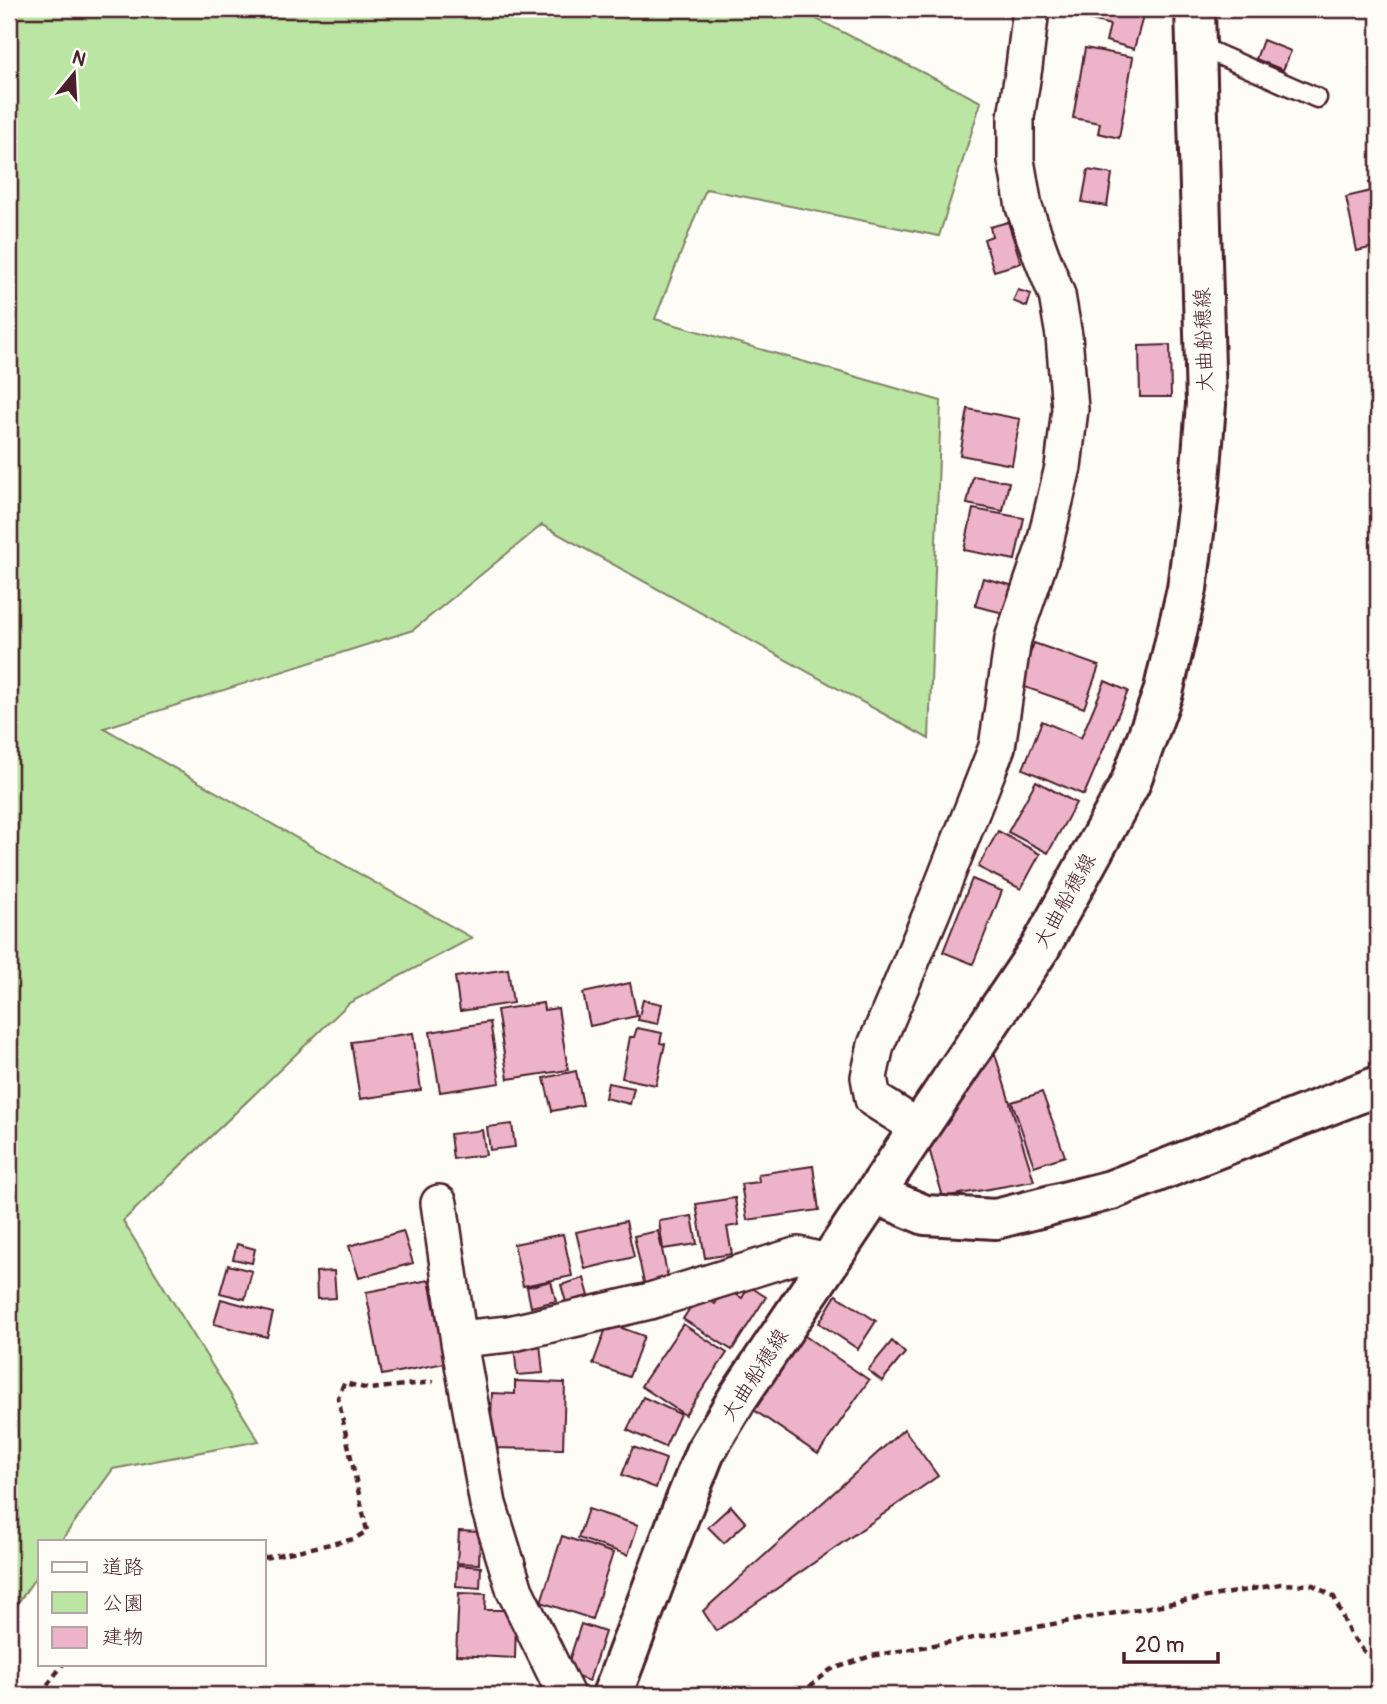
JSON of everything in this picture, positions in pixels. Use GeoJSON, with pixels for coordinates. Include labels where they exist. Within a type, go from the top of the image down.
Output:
{"type":"FeatureCollection","features":[{"type":"Feature","properties":{"kind":"main road","name":"大曲船穂線"},"geometry":{"type":"LineString","coordinates":[[612,1695],[705,1452],[737,1399],[1040,948],[1130,784],[1163,693],[1187,589],[1199,493],[1206,404],[1195,27]]}},
{"type":"Feature","properties":{"kind":"main road"},"geometry":{"type":"LineString","coordinates":[[876,1194],[925,1215],[996,1219],[1111,1189],[1378,1086]]}},
{"type":"Feature","properties":{"kind":"street"},"geometry":{"type":"LineString","coordinates":[[919,1128],[873,1099],[869,1077],[876,1045],[997,747],[1013,639],[1043,551],[1063,467],[1070,409],[1064,336],[1057,295],[1024,207],[1016,160],[1016,117],[1031,9]]}},
{"type":"Feature","properties":{"kind":"street"},"geometry":{"type":"LineString","coordinates":[[439,1203],[465,1379],[488,1504],[515,1591],[566,1695]]}},
{"type":"Feature","properties":{"kind":"street"},"geometry":{"type":"LineString","coordinates":[[459,1342],[469,1338],[509,1334],[650,1301],[798,1255],[830,1263]]}},
{"type":"Feature","properties":{"kind":"lane"},"geometry":{"type":"LineString","coordinates":[[1195,27],[1317,98]]}},
{"type":"Feature","properties":{"kind":"path"},"geometry":{"type":"LineString","coordinates":[[266,1558],[354,1539],[367,1531],[338,1398],[344,1382],[369,1389],[465,1379]]}},
{"type":"Feature","properties":{"kind":"path"},"geometry":{"type":"LineString","coordinates":[[800,1695],[830,1670],[871,1656],[1281,1584],[1313,1585],[1334,1597],[1349,1632],[1367,1655],[1378,1656]]}},
{"type":"Feature","properties":{"kind":"path"},"geometry":{"type":"LineString","coordinates":[[40,1695],[62,1666]]}},
{"type":"Feature","properties":{"kind":"green space"},"geometry":{"type":"Polygon","coordinates":[[[9,9],[797,9],[981,102],[939,236],[706,189],[655,319],[941,401],[929,739],[542,525],[413,630],[104,728],[472,938],[349,1003],[123,1221],[259,1441],[113,1469],[62,1540],[38,1540],[38,1574],[9,1616],[9,9]]]}},
{"type":"Feature","properties":{"kind":"building"},"geometry":{"type":"Polygon","coordinates":[[[1053,9],[1145,9],[1134,49],[1106,41],[1110,25],[1053,9]]]}},
{"type":"Feature","properties":{"kind":"building"},"geometry":{"type":"Polygon","coordinates":[[[1263,40],[1291,51],[1283,70],[1256,59],[1263,40]]]}},
{"type":"Feature","properties":{"kind":"building"},"geometry":{"type":"Polygon","coordinates":[[[1085,48],[1133,57],[1119,138],[1098,133],[1100,123],[1073,118],[1085,48]]]}},
{"type":"Feature","properties":{"kind":"building"},"geometry":{"type":"Polygon","coordinates":[[[1088,170],[1112,174],[1107,206],[1082,202],[1088,170]]]}},
{"type":"Feature","properties":{"kind":"building"},"geometry":{"type":"Polygon","coordinates":[[[1378,181],[1378,246],[1357,251],[1346,197],[1371,191],[1369,183],[1378,181]]]}},
{"type":"Feature","properties":{"kind":"building"},"geometry":{"type":"Polygon","coordinates":[[[1008,222],[1021,263],[994,271],[984,239],[992,236],[990,227],[1008,222]]]}},
{"type":"Feature","properties":{"kind":"building"},"geometry":{"type":"Polygon","coordinates":[[[1018,290],[1031,294],[1027,307],[1013,301],[1018,290]]]}},
{"type":"Feature","properties":{"kind":"building"},"geometry":{"type":"Polygon","coordinates":[[[1170,345],[1171,397],[1140,397],[1139,346],[1170,345]]]}},
{"type":"Feature","properties":{"kind":"building"},"geometry":{"type":"Polygon","coordinates":[[[968,409],[1020,419],[1012,465],[960,455],[968,409]]]}},
{"type":"Feature","properties":{"kind":"building"},"geometry":{"type":"Polygon","coordinates":[[[973,476],[1009,482],[1003,511],[967,504],[973,476]]]}},
{"type":"Feature","properties":{"kind":"building"},"geometry":{"type":"Polygon","coordinates":[[[973,509],[1024,518],[1015,560],[964,550],[973,509]]]}},
{"type":"Feature","properties":{"kind":"building"},"geometry":{"type":"Polygon","coordinates":[[[983,578],[1015,586],[1008,614],[975,606],[983,578]]]}},
{"type":"Feature","properties":{"kind":"building"},"geometry":{"type":"Polygon","coordinates":[[[1034,643],[1099,666],[1084,708],[1019,685],[1034,643]]]}},
{"type":"Feature","properties":{"kind":"building"},"geometry":{"type":"Polygon","coordinates":[[[1105,681],[1128,691],[1084,795],[1023,769],[1042,721],[1081,738],[1105,681]]]}},
{"type":"Feature","properties":{"kind":"building"},"geometry":{"type":"Polygon","coordinates":[[[1036,781],[1076,803],[1048,853],[1008,832],[1036,781]]]}},
{"type":"Feature","properties":{"kind":"building"},"geometry":{"type":"Polygon","coordinates":[[[998,831],[1040,854],[1021,889],[978,867],[998,831]]]}},
{"type":"Feature","properties":{"kind":"building"},"geometry":{"type":"Polygon","coordinates":[[[972,879],[1002,891],[973,964],[943,952],[972,879]]]}},
{"type":"Feature","properties":{"kind":"building"},"geometry":{"type":"Polygon","coordinates":[[[508,969],[513,1003],[460,1011],[455,977],[508,969]]]}},
{"type":"Feature","properties":{"kind":"building"},"geometry":{"type":"Polygon","coordinates":[[[630,983],[637,1016],[590,1026],[583,993],[630,983]]]}},
{"type":"Feature","properties":{"kind":"building"},"geometry":{"type":"Polygon","coordinates":[[[643,1000],[662,1004],[658,1024],[638,1020],[643,1000]]]}},
{"type":"Feature","properties":{"kind":"building"},"geometry":{"type":"Polygon","coordinates":[[[543,1003],[544,1010],[558,1008],[568,1070],[508,1079],[497,1010],[543,1003]]]}},
{"type":"Feature","properties":{"kind":"building"},"geometry":{"type":"Polygon","coordinates":[[[490,1022],[500,1083],[440,1092],[430,1032],[490,1022]]]}},
{"type":"Feature","properties":{"kind":"building"},"geometry":{"type":"Polygon","coordinates":[[[637,1028],[662,1033],[660,1043],[665,1044],[656,1085],[622,1078],[630,1037],[634,1037],[637,1028]]]}},
{"type":"Feature","properties":{"kind":"building"},"geometry":{"type":"Polygon","coordinates":[[[413,1033],[421,1090],[360,1099],[351,1042],[413,1033]]]}},
{"type":"Feature","properties":{"kind":"building"},"geometry":{"type":"Polygon","coordinates":[[[995,1054],[1034,1181],[943,1197],[928,1145],[995,1054]]]}},
{"type":"Feature","properties":{"kind":"building"},"geometry":{"type":"Polygon","coordinates":[[[576,1071],[583,1105],[552,1111],[544,1078],[576,1071]]]}},
{"type":"Feature","properties":{"kind":"building"},"geometry":{"type":"Polygon","coordinates":[[[608,1083],[634,1088],[630,1104],[605,1098],[608,1083]]]}},
{"type":"Feature","properties":{"kind":"building"},"geometry":{"type":"Polygon","coordinates":[[[1042,1092],[1065,1156],[1034,1166],[1012,1102],[1042,1092]]]}},
{"type":"Feature","properties":{"kind":"building"},"geometry":{"type":"Polygon","coordinates":[[[512,1124],[515,1147],[490,1150],[487,1127],[512,1124]]]}},
{"type":"Feature","properties":{"kind":"building"},"geometry":{"type":"Polygon","coordinates":[[[482,1130],[486,1155],[453,1159],[450,1134],[482,1130]]]}},
{"type":"Feature","properties":{"kind":"building"},"geometry":{"type":"Polygon","coordinates":[[[813,1166],[819,1210],[747,1220],[741,1184],[759,1182],[758,1174],[813,1166]]]}},
{"type":"Feature","properties":{"kind":"building"},"geometry":{"type":"Polygon","coordinates":[[[735,1198],[739,1225],[727,1227],[732,1254],[705,1258],[696,1204],[735,1198]]]}},
{"type":"Feature","properties":{"kind":"building"},"geometry":{"type":"Polygon","coordinates":[[[692,1216],[697,1244],[663,1249],[659,1221],[692,1216]]]}},
{"type":"Feature","properties":{"kind":"building"},"geometry":{"type":"Polygon","coordinates":[[[626,1221],[634,1257],[585,1269],[576,1232],[626,1221]]]}},
{"type":"Feature","properties":{"kind":"building"},"geometry":{"type":"Polygon","coordinates":[[[403,1231],[413,1263],[359,1278],[349,1246],[403,1231]]]}},
{"type":"Feature","properties":{"kind":"building"},"geometry":{"type":"Polygon","coordinates":[[[658,1231],[669,1282],[645,1287],[634,1236],[658,1231]]]}},
{"type":"Feature","properties":{"kind":"building"},"geometry":{"type":"Polygon","coordinates":[[[563,1234],[572,1276],[523,1286],[514,1244],[563,1234]]]}},
{"type":"Feature","properties":{"kind":"building"},"geometry":{"type":"Polygon","coordinates":[[[237,1244],[255,1249],[252,1263],[233,1259],[237,1244]]]}},
{"type":"Feature","properties":{"kind":"building"},"geometry":{"type":"Polygon","coordinates":[[[228,1265],[252,1271],[245,1299],[220,1293],[228,1265]]]}},
{"type":"Feature","properties":{"kind":"building"},"geometry":{"type":"Polygon","coordinates":[[[334,1271],[336,1298],[317,1299],[316,1272],[334,1271]]]}},
{"type":"Feature","properties":{"kind":"building"},"geometry":{"type":"Polygon","coordinates":[[[584,1278],[591,1303],[568,1309],[561,1285],[584,1278]]]}},
{"type":"Feature","properties":{"kind":"building"},"geometry":{"type":"Polygon","coordinates":[[[429,1280],[445,1363],[382,1375],[366,1292],[429,1280]]]}},
{"type":"Feature","properties":{"kind":"building"},"geometry":{"type":"Polygon","coordinates":[[[551,1281],[556,1301],[531,1307],[527,1287],[551,1281]]]}},
{"type":"Feature","properties":{"kind":"building"},"geometry":{"type":"Polygon","coordinates":[[[749,1286],[766,1297],[732,1350],[683,1319],[699,1294],[715,1304],[726,1288],[742,1298],[749,1286]]]}},
{"type":"Feature","properties":{"kind":"building"},"geometry":{"type":"Polygon","coordinates":[[[836,1295],[876,1321],[858,1349],[819,1323],[836,1295]]]}},
{"type":"Feature","properties":{"kind":"building"},"geometry":{"type":"Polygon","coordinates":[[[221,1299],[273,1313],[267,1337],[214,1324],[221,1299]]]}},
{"type":"Feature","properties":{"kind":"building"},"geometry":{"type":"Polygon","coordinates":[[[608,1323],[644,1336],[629,1377],[593,1364],[608,1323]]]}},
{"type":"Feature","properties":{"kind":"building"},"geometry":{"type":"Polygon","coordinates":[[[683,1324],[727,1353],[685,1415],[641,1386],[683,1324]]]}},
{"type":"Feature","properties":{"kind":"building"},"geometry":{"type":"Polygon","coordinates":[[[802,1334],[869,1380],[818,1454],[751,1408],[802,1334]]]}},
{"type":"Feature","properties":{"kind":"building"},"geometry":{"type":"Polygon","coordinates":[[[892,1341],[905,1353],[882,1381],[868,1370],[892,1341]]]}},
{"type":"Feature","properties":{"kind":"building"},"geometry":{"type":"Polygon","coordinates":[[[540,1344],[543,1373],[517,1375],[514,1346],[540,1344]]]}},
{"type":"Feature","properties":{"kind":"building"},"geometry":{"type":"Polygon","coordinates":[[[515,1381],[565,1383],[563,1449],[490,1448],[492,1393],[515,1394],[515,1381]]]}},
{"type":"Feature","properties":{"kind":"building"},"geometry":{"type":"Polygon","coordinates":[[[643,1397],[680,1414],[665,1447],[627,1430],[643,1397]]]}},
{"type":"Feature","properties":{"kind":"building"},"geometry":{"type":"Polygon","coordinates":[[[904,1429],[938,1476],[716,1631],[703,1611],[904,1429]]]}},
{"type":"Feature","properties":{"kind":"building"},"geometry":{"type":"Polygon","coordinates":[[[633,1447],[666,1459],[656,1488],[622,1475],[633,1447]]]}},
{"type":"Feature","properties":{"kind":"building"},"geometry":{"type":"Polygon","coordinates":[[[731,1506],[746,1523],[724,1543],[708,1527],[731,1506]]]}},
{"type":"Feature","properties":{"kind":"building"},"geometry":{"type":"Polygon","coordinates":[[[588,1509],[638,1525],[628,1555],[578,1538],[588,1509]]]}},
{"type":"Feature","properties":{"kind":"building"},"geometry":{"type":"Polygon","coordinates":[[[459,1531],[480,1532],[479,1564],[457,1563],[459,1531]]]}},
{"type":"Feature","properties":{"kind":"building"},"geometry":{"type":"Polygon","coordinates":[[[562,1536],[613,1553],[592,1619],[541,1602],[562,1536]]]}},
{"type":"Feature","properties":{"kind":"building"},"geometry":{"type":"Polygon","coordinates":[[[457,1565],[481,1567],[480,1588],[456,1586],[457,1565]]]}},
{"type":"Feature","properties":{"kind":"building"},"geometry":{"type":"Polygon","coordinates":[[[459,1593],[486,1594],[485,1610],[510,1610],[509,1622],[516,1622],[515,1658],[456,1655],[459,1593]]]}},
{"type":"Feature","properties":{"kind":"building"},"geometry":{"type":"Polygon","coordinates":[[[581,1624],[605,1632],[589,1681],[565,1673],[581,1624]]]}}]}
